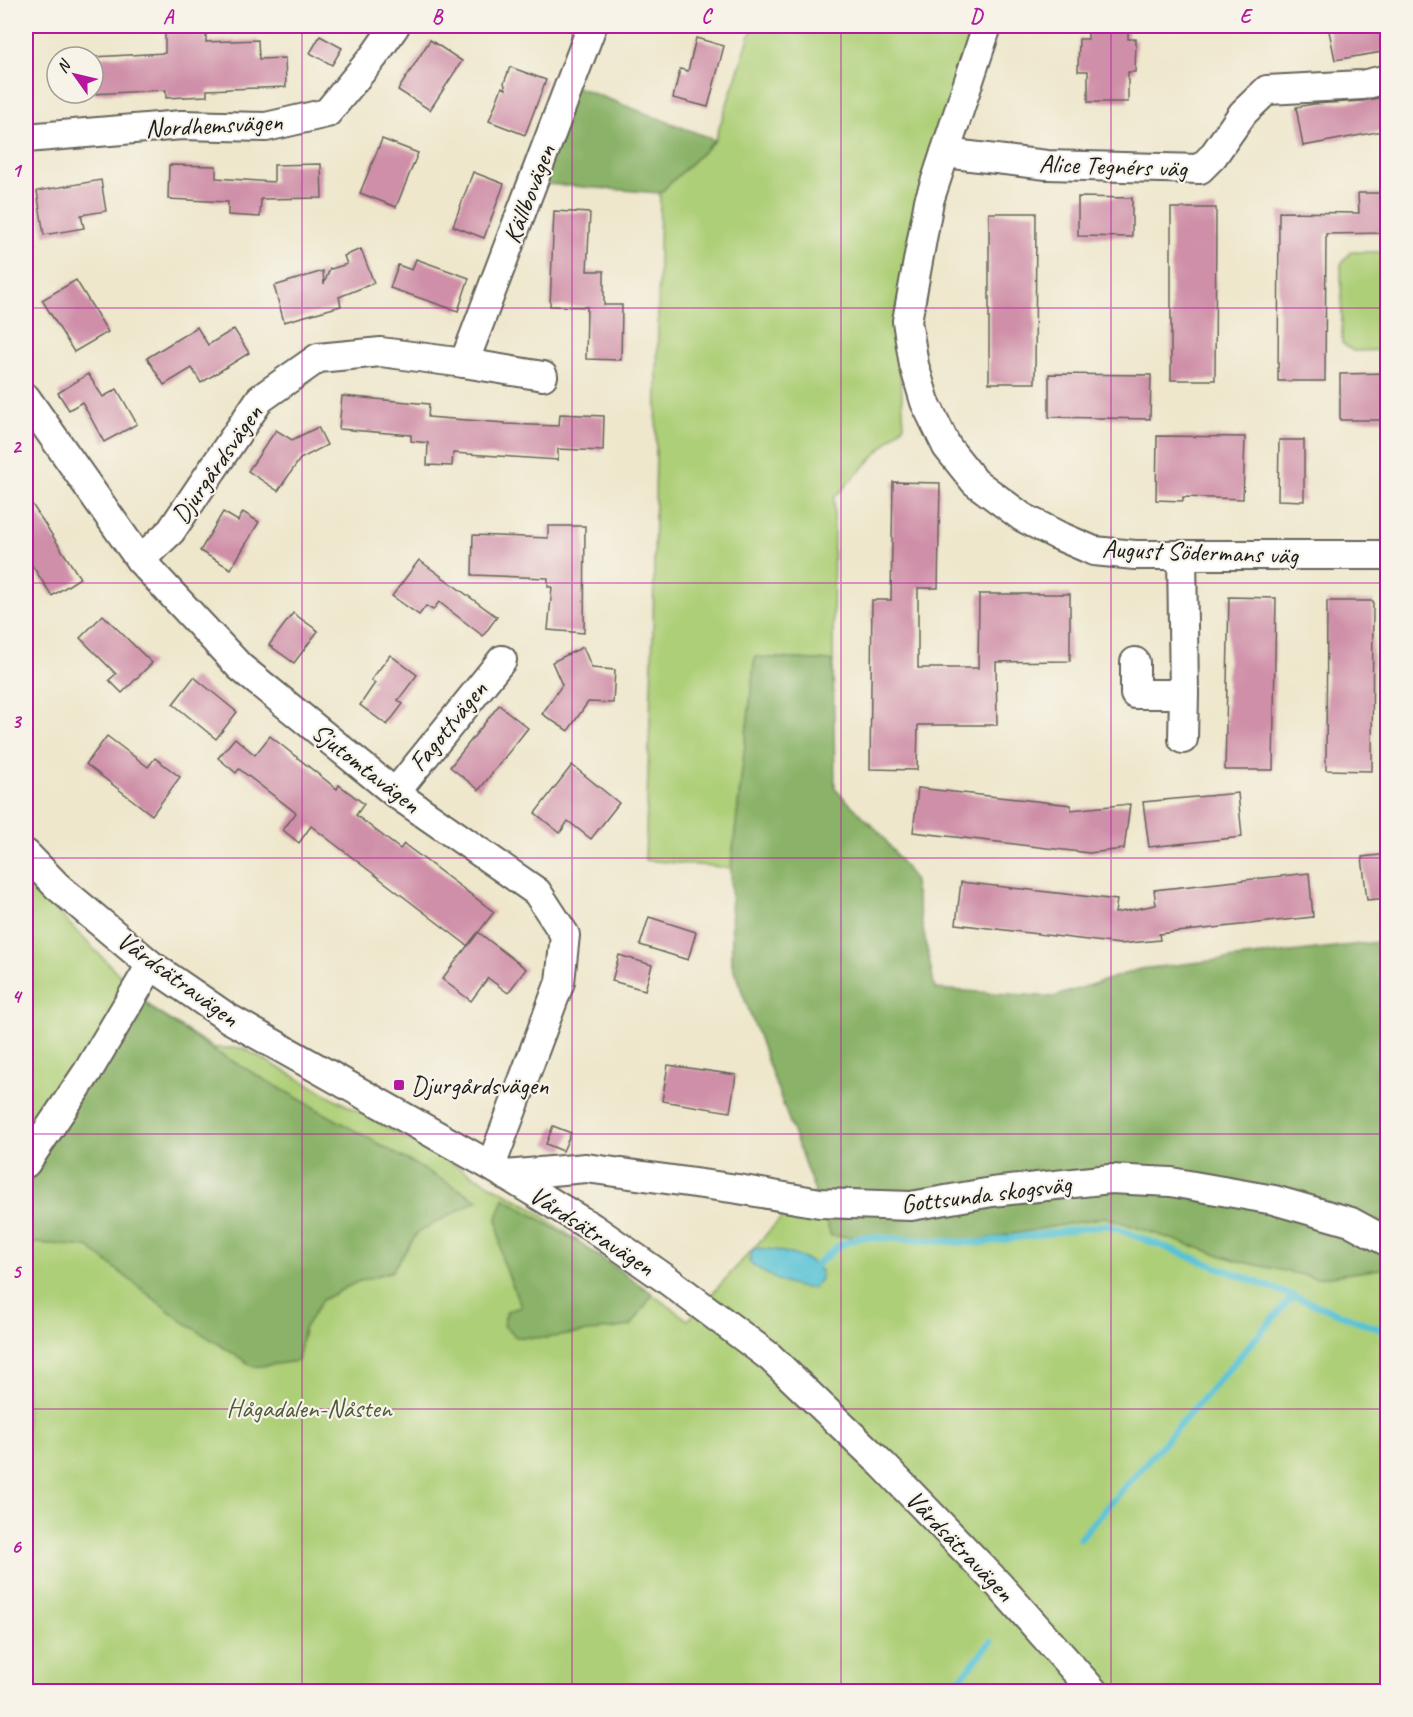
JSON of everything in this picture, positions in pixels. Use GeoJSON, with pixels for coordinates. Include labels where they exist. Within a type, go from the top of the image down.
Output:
{"type":"FeatureCollection","features":[{"type":"Feature","properties":{"kind":"street","name":"Nordhemsvägen"},"geometry":{"type":"LineString","coordinates":[[26,138],[182,125],[266,127],[327,113],[374,56],[395,26]]}},
{"type":"Feature","properties":{"kind":"street","name":"Källbovägen"},"geometry":{"type":"LineString","coordinates":[[464,363],[592,26]]}},
{"type":"Feature","properties":{"kind":"street","name":"August Södermans väg"},"geometry":{"type":"LineString","coordinates":[[987,26],[929,201],[907,321],[914,365],[925,402],[947,447],[975,482],[1022,517],[1094,551],[1135,555],[1388,555]]}},
{"type":"Feature","properties":{"kind":"street","name":"Alice Tegnérs väg"},"geometry":{"type":"LineString","coordinates":[[945,153],[1047,165],[1200,169],[1213,156],[1243,113],[1267,90],[1362,85],[1388,79]]}},
{"type":"Feature","properties":{"kind":"street","name":"Djurgårdsvägen"},"geometry":{"type":"LineString","coordinates":[[140,560],[171,531],[260,399],[318,358],[381,352],[543,376]]}},
{"type":"Feature","properties":{"kind":"street","name":"Sjutomtavägen"},"geometry":{"type":"LineString","coordinates":[[26,398],[140,560],[240,668],[395,793],[537,892],[566,934],[560,982],[498,1171]]}},
{"type":"Feature","properties":{"kind":"street"},"geometry":{"type":"LineString","coordinates":[[1182,555],[1184,693],[1182,739]]}},
{"type":"Feature","properties":{"kind":"street","name":"Fagottvägen"},"geometry":{"type":"LineString","coordinates":[[395,793],[502,660]]}},
{"type":"Feature","properties":{"kind":"street"},"geometry":{"type":"LineString","coordinates":[[1135,662],[1135,694],[1184,693]]}},
{"type":"Feature","properties":{"kind":"street","name":"Vårdsätravägen"},"geometry":{"type":"LineString","coordinates":[[26,854],[57,886],[151,965],[228,1018],[498,1171],[593,1228],[770,1357],[883,1465],[999,1585],[1094,1692]]}},
{"type":"Feature","properties":{"kind":"street"},"geometry":{"type":"LineString","coordinates":[[26,1163],[88,1071],[151,965]]}},
{"type":"Feature","properties":{"kind":"street","name":"Gottsunda skogsväg"},"geometry":{"type":"LineString","coordinates":[[498,1171],[586,1168],[738,1188],[820,1203],[911,1206],[992,1192],[1110,1179],[1171,1182],[1274,1200],[1351,1222],[1388,1242]]}},
{"type":"Feature","properties":{"kind":"green space"},"geometry":{"type":"Polygon","coordinates":[[[753,26],[975,26],[896,313],[904,425],[834,498],[833,661],[755,657],[731,868],[645,860],[653,632],[660,193],[715,140],[753,26]]]}},
{"type":"Feature","properties":{"kind":"green space"},"geometry":{"type":"Polygon","coordinates":[[[569,84],[715,140],[660,193],[534,183],[569,84]]]}},
{"type":"Feature","properties":{"kind":"green space"},"geometry":{"type":"Polygon","coordinates":[[[1351,252],[1387,252],[1387,350],[1353,351],[1342,343],[1341,264],[1351,252]]]}},
{"type":"Feature","properties":{"kind":"green space"},"geometry":{"type":"Polygon","coordinates":[[[755,657],[833,661],[835,789],[881,834],[913,878],[935,989],[1053,997],[1140,969],[1387,941],[1387,1268],[1317,1278],[1238,1261],[1105,1217],[974,1241],[831,1236],[732,964],[731,868],[755,657]]]}},
{"type":"Feature","properties":{"kind":"green space","name":"Hågadalen-Nåsten"},"geometry":{"type":"Polygon","coordinates":[[[26,880],[155,1011],[214,1048],[243,1048],[529,1206],[688,1320],[802,1195],[1141,1182],[1388,1244],[1387,1691],[26,1691],[26,880]]]}},
{"type":"Feature","properties":{"kind":"green space"},"geometry":{"type":"Polygon","coordinates":[[[139,1000],[216,1052],[478,1200],[418,1232],[392,1271],[357,1282],[322,1300],[304,1329],[298,1361],[254,1367],[182,1321],[88,1247],[26,1242],[26,1163],[139,1000]]]}},
{"type":"Feature","properties":{"kind":"green space"},"geometry":{"type":"Polygon","coordinates":[[[504,1198],[579,1243],[653,1294],[631,1326],[545,1338],[516,1337],[503,1325],[507,1311],[521,1307],[502,1259],[497,1218],[504,1198]]]}},
{"type":"Feature","properties":{"kind":"water"},"geometry":{"type":"Polygon","coordinates":[[[755,1248],[782,1251],[800,1257],[821,1271],[820,1280],[813,1288],[804,1288],[779,1281],[749,1262],[751,1252],[755,1248]]]}},
{"type":"Feature","properties":{"kind":"building"},"geometry":{"type":"Polygon","coordinates":[[[165,26],[206,26],[206,42],[258,40],[259,59],[285,58],[286,87],[207,90],[207,96],[166,98],[166,90],[105,93],[105,56],[165,53],[165,26]]]}},
{"type":"Feature","properties":{"kind":"building"},"geometry":{"type":"Polygon","coordinates":[[[1088,26],[1128,26],[1128,39],[1136,39],[1135,72],[1128,72],[1128,102],[1088,102],[1088,71],[1078,71],[1079,39],[1088,39],[1088,26]]]}},
{"type":"Feature","properties":{"kind":"building"},"geometry":{"type":"Polygon","coordinates":[[[1328,26],[1388,26],[1388,51],[1335,60],[1328,26]]]}},
{"type":"Feature","properties":{"kind":"building"},"geometry":{"type":"Polygon","coordinates":[[[320,36],[342,48],[332,65],[310,53],[320,36]]]}},
{"type":"Feature","properties":{"kind":"building"},"geometry":{"type":"Polygon","coordinates":[[[696,38],[724,46],[708,107],[673,98],[680,69],[688,71],[696,38]]]}},
{"type":"Feature","properties":{"kind":"building"},"geometry":{"type":"Polygon","coordinates":[[[430,40],[462,61],[430,110],[398,90],[430,40]]]}},
{"type":"Feature","properties":{"kind":"building"},"geometry":{"type":"Polygon","coordinates":[[[510,67],[546,80],[525,135],[489,121],[502,87],[506,89],[504,83],[510,67]]]}},
{"type":"Feature","properties":{"kind":"building"},"geometry":{"type":"Polygon","coordinates":[[[1388,96],[1388,130],[1303,146],[1296,107],[1363,101],[1388,96]]]}},
{"type":"Feature","properties":{"kind":"building"},"geometry":{"type":"Polygon","coordinates":[[[382,139],[418,153],[396,207],[360,193],[382,139]]]}},
{"type":"Feature","properties":{"kind":"building"},"geometry":{"type":"Polygon","coordinates":[[[321,164],[322,198],[261,199],[260,217],[228,215],[228,202],[168,199],[169,165],[216,166],[216,178],[274,182],[274,165],[321,164]]]}},
{"type":"Feature","properties":{"kind":"building"},"geometry":{"type":"Polygon","coordinates":[[[473,172],[504,184],[484,238],[453,226],[473,172]]]}},
{"type":"Feature","properties":{"kind":"building"},"geometry":{"type":"Polygon","coordinates":[[[101,180],[106,211],[81,215],[84,228],[44,235],[37,191],[101,180]]]}},
{"type":"Feature","properties":{"kind":"building"},"geometry":{"type":"Polygon","coordinates":[[[1358,193],[1388,193],[1388,233],[1326,234],[1325,381],[1278,381],[1279,212],[1359,213],[1358,193]]]}},
{"type":"Feature","properties":{"kind":"building"},"geometry":{"type":"Polygon","coordinates":[[[1078,197],[1132,198],[1132,237],[1078,236],[1078,197]]]}},
{"type":"Feature","properties":{"kind":"building"},"geometry":{"type":"Polygon","coordinates":[[[1171,208],[1216,208],[1215,380],[1171,380],[1171,208]]]}},
{"type":"Feature","properties":{"kind":"building"},"geometry":{"type":"Polygon","coordinates":[[[554,211],[590,213],[587,271],[604,271],[604,305],[622,305],[621,360],[586,359],[587,307],[550,306],[554,211]]]}},
{"type":"Feature","properties":{"kind":"building"},"geometry":{"type":"Polygon","coordinates":[[[989,213],[1036,213],[1035,383],[989,383],[989,213]]]}},
{"type":"Feature","properties":{"kind":"building"},"geometry":{"type":"Polygon","coordinates":[[[361,249],[374,283],[339,297],[341,306],[284,322],[274,286],[323,271],[324,284],[330,268],[347,264],[344,256],[361,249]]]}},
{"type":"Feature","properties":{"kind":"building"},"geometry":{"type":"Polygon","coordinates":[[[416,259],[469,278],[458,311],[390,288],[398,265],[412,270],[416,259]]]}},
{"type":"Feature","properties":{"kind":"building"},"geometry":{"type":"Polygon","coordinates":[[[76,280],[108,332],[74,352],[42,300],[76,280]]]}},
{"type":"Feature","properties":{"kind":"building"},"geometry":{"type":"Polygon","coordinates":[[[197,327],[208,345],[234,329],[249,353],[201,383],[192,368],[164,385],[147,358],[197,327]]]}},
{"type":"Feature","properties":{"kind":"building"},"geometry":{"type":"Polygon","coordinates":[[[1388,373],[1388,420],[1340,420],[1340,374],[1388,373]]]}},
{"type":"Feature","properties":{"kind":"building"},"geometry":{"type":"Polygon","coordinates":[[[88,374],[103,397],[117,389],[137,424],[104,442],[82,402],[69,410],[58,393],[88,374]]]}},
{"type":"Feature","properties":{"kind":"building"},"geometry":{"type":"Polygon","coordinates":[[[1049,374],[1151,375],[1150,419],[1049,417],[1049,374]]]}},
{"type":"Feature","properties":{"kind":"building"},"geometry":{"type":"Polygon","coordinates":[[[342,396],[429,404],[428,417],[505,424],[559,426],[560,414],[604,416],[603,451],[558,449],[558,460],[453,453],[452,466],[427,465],[428,443],[411,441],[411,435],[339,429],[342,396]]]}},
{"type":"Feature","properties":{"kind":"building"},"geometry":{"type":"Polygon","coordinates":[[[318,427],[327,445],[300,459],[278,491],[248,471],[276,430],[292,440],[318,427]]]}},
{"type":"Feature","properties":{"kind":"building"},"geometry":{"type":"Polygon","coordinates":[[[1157,436],[1245,437],[1243,499],[1183,497],[1183,501],[1156,500],[1157,436]]]}},
{"type":"Feature","properties":{"kind":"building"},"geometry":{"type":"Polygon","coordinates":[[[1279,440],[1304,440],[1304,501],[1278,500],[1279,440]]]}},
{"type":"Feature","properties":{"kind":"building"},"geometry":{"type":"Polygon","coordinates":[[[893,482],[940,483],[938,588],[918,588],[918,668],[978,668],[979,594],[1070,594],[1070,661],[996,662],[997,725],[918,725],[917,770],[870,769],[872,600],[891,600],[893,482]]]}},
{"type":"Feature","properties":{"kind":"building"},"geometry":{"type":"Polygon","coordinates":[[[26,495],[80,578],[52,596],[26,556],[26,495]]]}},
{"type":"Feature","properties":{"kind":"building"},"geometry":{"type":"Polygon","coordinates":[[[223,512],[238,521],[243,512],[259,522],[231,569],[200,551],[223,512]]]}},
{"type":"Feature","properties":{"kind":"building"},"geometry":{"type":"Polygon","coordinates":[[[548,526],[585,526],[584,633],[548,630],[552,587],[548,587],[548,578],[472,575],[473,535],[548,538],[548,526]]]}},
{"type":"Feature","properties":{"kind":"building"},"geometry":{"type":"Polygon","coordinates":[[[419,560],[497,617],[483,636],[439,602],[433,610],[426,606],[419,615],[392,596],[419,560]]]}},
{"type":"Feature","properties":{"kind":"building"},"geometry":{"type":"Polygon","coordinates":[[[1229,597],[1276,598],[1273,770],[1225,770],[1229,597]]]}},
{"type":"Feature","properties":{"kind":"building"},"geometry":{"type":"Polygon","coordinates":[[[1327,601],[1373,601],[1372,771],[1326,770],[1327,601]]]}},
{"type":"Feature","properties":{"kind":"building"},"geometry":{"type":"Polygon","coordinates":[[[293,613],[318,631],[294,663],[269,645],[293,613]]]}},
{"type":"Feature","properties":{"kind":"building"},"geometry":{"type":"Polygon","coordinates":[[[103,615],[152,663],[122,693],[109,680],[116,674],[80,638],[103,615]]]}},
{"type":"Feature","properties":{"kind":"building"},"geometry":{"type":"Polygon","coordinates":[[[583,647],[592,668],[615,670],[613,703],[588,702],[568,731],[542,714],[562,685],[552,662],[583,647]]]}},
{"type":"Feature","properties":{"kind":"building"},"geometry":{"type":"Polygon","coordinates":[[[390,655],[417,675],[398,700],[403,704],[387,725],[360,705],[375,683],[371,680],[390,655]]]}},
{"type":"Feature","properties":{"kind":"building"},"geometry":{"type":"Polygon","coordinates":[[[194,677],[237,712],[216,739],[173,704],[194,677]]]}},
{"type":"Feature","properties":{"kind":"building"},"geometry":{"type":"Polygon","coordinates":[[[499,705],[528,728],[479,790],[450,767],[499,705]]]}},
{"type":"Feature","properties":{"kind":"building"},"geometry":{"type":"Polygon","coordinates":[[[107,736],[148,767],[155,758],[180,777],[152,815],[86,764],[107,736]]]}},
{"type":"Feature","properties":{"kind":"building"},"geometry":{"type":"Polygon","coordinates":[[[270,736],[337,789],[339,785],[364,804],[356,815],[400,849],[404,844],[494,912],[468,946],[311,826],[299,843],[283,830],[296,813],[239,769],[236,773],[218,758],[235,738],[255,755],[270,736]]]}},
{"type":"Feature","properties":{"kind":"building"},"geometry":{"type":"Polygon","coordinates":[[[572,765],[619,803],[591,839],[568,821],[560,833],[535,813],[572,765]]]}},
{"type":"Feature","properties":{"kind":"building"},"geometry":{"type":"Polygon","coordinates":[[[918,788],[1071,805],[1071,810],[1130,804],[1124,849],[1089,853],[913,832],[918,788]]]}},
{"type":"Feature","properties":{"kind":"building"},"geometry":{"type":"Polygon","coordinates":[[[1238,793],[1242,837],[1149,847],[1143,802],[1238,793]]]}},
{"type":"Feature","properties":{"kind":"building"},"geometry":{"type":"Polygon","coordinates":[[[1388,854],[1388,898],[1367,900],[1362,857],[1388,854]]]}},
{"type":"Feature","properties":{"kind":"building"},"geometry":{"type":"Polygon","coordinates":[[[1309,873],[1313,917],[1159,934],[1160,940],[1120,944],[956,924],[961,882],[1117,900],[1115,913],[1156,905],[1154,890],[1309,873]]]}},
{"type":"Feature","properties":{"kind":"building"},"geometry":{"type":"Polygon","coordinates":[[[649,917],[696,932],[688,960],[640,945],[649,917]]]}},
{"type":"Feature","properties":{"kind":"building"},"geometry":{"type":"Polygon","coordinates":[[[478,932],[526,969],[508,993],[488,978],[471,1001],[442,979],[478,932]]]}},
{"type":"Feature","properties":{"kind":"building"},"geometry":{"type":"Polygon","coordinates":[[[619,955],[652,965],[645,990],[612,981],[619,955]]]}},
{"type":"Feature","properties":{"kind":"building"},"geometry":{"type":"Polygon","coordinates":[[[668,1065],[736,1075],[730,1112],[662,1101],[668,1065]]]}},
{"type":"Feature","properties":{"kind":"building"},"geometry":{"type":"Polygon","coordinates":[[[553,1126],[571,1133],[563,1151],[546,1144],[553,1126]]]}},
{"type":"Feature","properties":{"kind":"waterway"},"geometry":{"type":"LineString","coordinates":[[816,1265],[838,1246],[861,1237],[979,1243],[1107,1225],[1388,1334]]}},
{"type":"Feature","properties":{"kind":"waterway"},"geometry":{"type":"LineString","coordinates":[[1080,1538],[1292,1297]]}},
{"type":"Feature","properties":{"kind":"waterway"},"geometry":{"type":"LineString","coordinates":[[949,1692],[991,1642]]}},
{"type":"Feature","properties":{"kind":"place","name":"Djurgårdsvägen"},"geometry":{"type":"Point","coordinates":[399,1085]}}]}
